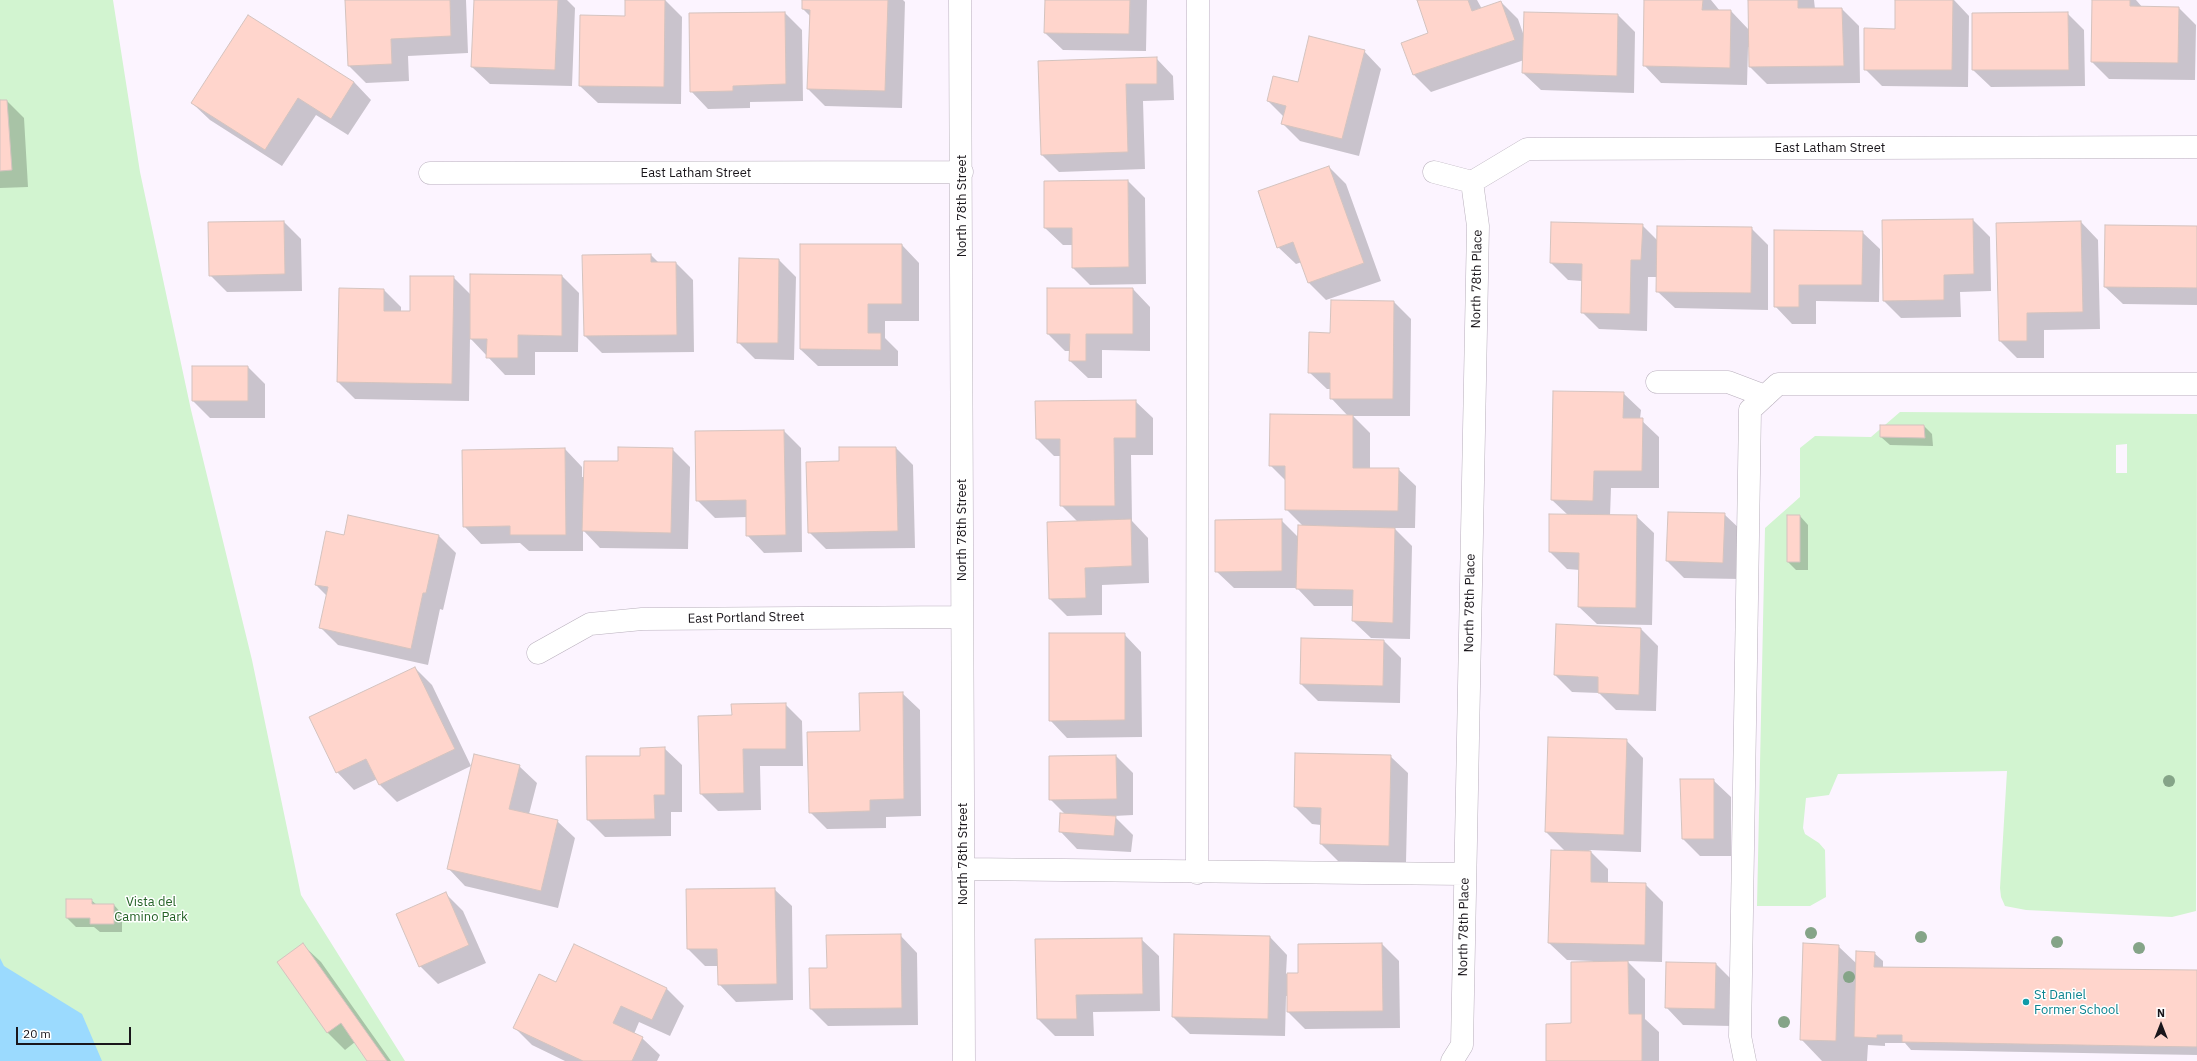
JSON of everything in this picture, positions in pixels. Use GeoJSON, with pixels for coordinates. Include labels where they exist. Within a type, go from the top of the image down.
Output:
{"type":"FeatureCollection","features":[{"type":"Feature","properties":{"kind":"street","name":"North 78th Street"},"geometry":{"type":"LineString","coordinates":[[960,0],[962,172],[964,1061]]}},
{"type":"Feature","properties":{"kind":"street"},"geometry":{"type":"LineString","coordinates":[[1197,872],[1198,0]]}},
{"type":"Feature","properties":{"kind":"street","name":"East Latham Street"},"geometry":{"type":"LineString","coordinates":[[1472,182],[1527,149],[2197,147]]}},
{"type":"Feature","properties":{"kind":"street","name":"East Latham Street"},"geometry":{"type":"LineString","coordinates":[[430,173],[962,172]]}},
{"type":"Feature","properties":{"kind":"street"},"geometry":{"type":"LineString","coordinates":[[1434,172],[1472,182]]}},
{"type":"Feature","properties":{"kind":"street","name":"North 78th Place"},"geometry":{"type":"LineString","coordinates":[[1452,1061],[1462,1045],[1464,874],[1478,226],[1472,182]]}},
{"type":"Feature","properties":{"kind":"street"},"geometry":{"type":"LineString","coordinates":[[1657,382],[1728,382],[1765,396]]}},
{"type":"Feature","properties":{"kind":"street"},"geometry":{"type":"LineString","coordinates":[[1745,1061],[1740,1036],[1750,410],[1778,384],[2197,384]]}},
{"type":"Feature","properties":{"kind":"street","name":"East Portland Street"},"geometry":{"type":"LineString","coordinates":[[538,652],[590,624],[642,619],[962,617]]}},
{"type":"Feature","properties":{"kind":"street"},"geometry":{"type":"LineString","coordinates":[[963,869],[1464,874]]}},
{"type":"Feature","properties":{"kind":"green space","name":"Vista del Camino Park"},"geometry":{"type":"Polygon","coordinates":[[[0,0],[113,0],[140,172],[191,410],[252,660],[301,895],[405,1061],[0,1061],[0,0]]]}},
{"type":"Feature","properties":{"kind":"green space"},"geometry":{"type":"Polygon","coordinates":[[[1900,412],[2197,414],[2196,911],[2172,917],[2026,910],[2005,906],[2001,897],[2000,888],[2007,771],[1838,774],[1829,795],[1806,798],[1803,828],[1805,834],[1819,843],[1825,850],[1826,897],[1810,906],[1757,906],[1765,528],[1800,497],[1800,448],[1815,436],[1871,437],[1900,412]],[[2127,444],[2116,445],[2116,473],[2127,473],[2127,444]]]}},
{"type":"Feature","properties":{"kind":"water"},"geometry":{"type":"Polygon","coordinates":[[[0,958],[4,966],[82,1014],[102,1061],[0,1061],[0,958]]]}},
{"type":"Feature","properties":{"kind":"building"},"geometry":{"type":"Polygon","coordinates":[[[345,0],[450,0],[451,36],[391,39],[392,64],[348,66],[345,0]]]}},
{"type":"Feature","properties":{"kind":"building"},"geometry":{"type":"Polygon","coordinates":[[[474,0],[558,0],[555,70],[471,67],[474,0]]]}},
{"type":"Feature","properties":{"kind":"building"},"geometry":{"type":"Polygon","coordinates":[[[625,0],[665,0],[664,87],[579,86],[580,15],[625,16],[625,0]]]}},
{"type":"Feature","properties":{"kind":"building"},"geometry":{"type":"Polygon","coordinates":[[[802,0],[888,0],[885,91],[807,89],[810,10],[802,9],[802,0]]]}},
{"type":"Feature","properties":{"kind":"building"},"geometry":{"type":"Polygon","coordinates":[[[1045,0],[1130,0],[1129,34],[1044,33],[1045,0]]]}},
{"type":"Feature","properties":{"kind":"building"},"geometry":{"type":"Polygon","coordinates":[[[1417,0],[1468,0],[1472,11],[1501,1],[1515,40],[1413,75],[1401,43],[1428,33],[1417,0]]]}},
{"type":"Feature","properties":{"kind":"building"},"geometry":{"type":"Polygon","coordinates":[[[1644,0],[1703,0],[1702,10],[1731,10],[1730,68],[1643,66],[1644,0]]]}},
{"type":"Feature","properties":{"kind":"building"},"geometry":{"type":"Polygon","coordinates":[[[1748,0],[1798,0],[1798,8],[1842,8],[1844,66],[1749,67],[1748,0]]]}},
{"type":"Feature","properties":{"kind":"building"},"geometry":{"type":"Polygon","coordinates":[[[1895,0],[1953,0],[1952,70],[1864,70],[1864,28],[1895,29],[1895,0]]]}},
{"type":"Feature","properties":{"kind":"building"},"geometry":{"type":"Polygon","coordinates":[[[2092,0],[2130,0],[2130,6],[2179,7],[2178,63],[2091,62],[2092,0]]]}},
{"type":"Feature","properties":{"kind":"building"},"geometry":{"type":"Polygon","coordinates":[[[785,12],[786,84],[733,86],[733,91],[690,92],[689,13],[785,12]]]}},
{"type":"Feature","properties":{"kind":"building"},"geometry":{"type":"Polygon","coordinates":[[[1524,12],[1618,14],[1617,76],[1522,73],[1524,12]]]}},
{"type":"Feature","properties":{"kind":"building"},"geometry":{"type":"Polygon","coordinates":[[[2068,12],[2069,70],[1972,70],[1972,13],[2068,12]]]}},
{"type":"Feature","properties":{"kind":"building"},"geometry":{"type":"Polygon","coordinates":[[[248,15],[354,82],[331,119],[298,98],[265,150],[191,103],[248,15]]]}},
{"type":"Feature","properties":{"kind":"building"},"geometry":{"type":"Polygon","coordinates":[[[1309,36],[1365,50],[1342,139],[1281,124],[1286,106],[1267,101],[1273,76],[1298,82],[1309,36]]]}},
{"type":"Feature","properties":{"kind":"building"},"geometry":{"type":"Polygon","coordinates":[[[1157,57],[1157,84],[1126,84],[1128,152],[1041,155],[1038,61],[1157,57]]]}},
{"type":"Feature","properties":{"kind":"building"},"geometry":{"type":"Polygon","coordinates":[[[0,100],[7,100],[12,170],[0,171],[0,100]]]}},
{"type":"Feature","properties":{"kind":"building"},"geometry":{"type":"Polygon","coordinates":[[[1329,166],[1364,263],[1308,283],[1293,242],[1277,248],[1258,191],[1329,166]]]}},
{"type":"Feature","properties":{"kind":"building"},"geometry":{"type":"Polygon","coordinates":[[[1128,180],[1129,267],[1072,268],[1072,228],[1044,228],[1044,181],[1128,180]]]}},
{"type":"Feature","properties":{"kind":"building"},"geometry":{"type":"Polygon","coordinates":[[[1973,219],[1974,274],[1944,275],[1944,300],[1883,301],[1882,220],[1973,219]]]}},
{"type":"Feature","properties":{"kind":"building"},"geometry":{"type":"Polygon","coordinates":[[[284,221],[285,274],[209,276],[208,222],[284,221]]]}},
{"type":"Feature","properties":{"kind":"building"},"geometry":{"type":"Polygon","coordinates":[[[2081,221],[2083,312],[2027,313],[2027,341],[1999,341],[1996,223],[2081,221]]]}},
{"type":"Feature","properties":{"kind":"building"},"geometry":{"type":"Polygon","coordinates":[[[1551,222],[1643,224],[1641,260],[1631,260],[1630,314],[1581,313],[1582,264],[1550,263],[1551,222]]]}},
{"type":"Feature","properties":{"kind":"building"},"geometry":{"type":"Polygon","coordinates":[[[2105,225],[2197,226],[2197,288],[2104,287],[2105,225]]]}},
{"type":"Feature","properties":{"kind":"building"},"geometry":{"type":"Polygon","coordinates":[[[1657,226],[1752,227],[1751,293],[1656,292],[1657,226]]]}},
{"type":"Feature","properties":{"kind":"building"},"geometry":{"type":"Polygon","coordinates":[[[1774,230],[1863,231],[1862,285],[1799,285],[1799,307],[1774,307],[1774,230]]]}},
{"type":"Feature","properties":{"kind":"building"},"geometry":{"type":"Polygon","coordinates":[[[800,244],[902,244],[902,304],[868,304],[868,333],[881,333],[881,350],[800,349],[800,244]]]}},
{"type":"Feature","properties":{"kind":"building"},"geometry":{"type":"Polygon","coordinates":[[[651,254],[651,262],[676,262],[677,335],[584,336],[582,255],[651,254]]]}},
{"type":"Feature","properties":{"kind":"building"},"geometry":{"type":"Polygon","coordinates":[[[739,258],[779,259],[778,343],[737,343],[739,258]]]}},
{"type":"Feature","properties":{"kind":"building"},"geometry":{"type":"Polygon","coordinates":[[[470,274],[562,275],[562,336],[518,335],[518,358],[486,358],[487,339],[470,339],[470,274]]]}},
{"type":"Feature","properties":{"kind":"building"},"geometry":{"type":"Polygon","coordinates":[[[410,276],[454,276],[452,384],[337,382],[339,288],[384,289],[384,311],[410,311],[410,276]]]}},
{"type":"Feature","properties":{"kind":"building"},"geometry":{"type":"Polygon","coordinates":[[[1047,288],[1133,288],[1133,334],[1086,334],[1086,361],[1069,361],[1070,334],[1047,334],[1047,288]]]}},
{"type":"Feature","properties":{"kind":"building"},"geometry":{"type":"Polygon","coordinates":[[[1331,300],[1394,301],[1393,399],[1330,399],[1330,373],[1308,373],[1309,332],[1330,333],[1331,300]]]}},
{"type":"Feature","properties":{"kind":"building"},"geometry":{"type":"Polygon","coordinates":[[[192,366],[248,366],[248,401],[192,401],[192,366]]]}},
{"type":"Feature","properties":{"kind":"building"},"geometry":{"type":"Polygon","coordinates":[[[1553,391],[1624,392],[1623,418],[1643,418],[1642,471],[1594,471],[1593,501],[1551,500],[1553,391]]]}},
{"type":"Feature","properties":{"kind":"building"},"geometry":{"type":"Polygon","coordinates":[[[1136,400],[1136,438],[1114,438],[1115,506],[1060,506],[1060,439],[1036,439],[1035,401],[1136,400]]]}},
{"type":"Feature","properties":{"kind":"building"},"geometry":{"type":"Polygon","coordinates":[[[1270,414],[1353,415],[1353,468],[1399,468],[1398,511],[1285,510],[1285,466],[1269,466],[1270,414]]]}},
{"type":"Feature","properties":{"kind":"building"},"geometry":{"type":"Polygon","coordinates":[[[1880,425],[1924,425],[1925,438],[1880,437],[1880,425]]]}},
{"type":"Feature","properties":{"kind":"building"},"geometry":{"type":"Polygon","coordinates":[[[784,430],[786,535],[746,536],[746,500],[696,501],[695,431],[784,430]]]}},
{"type":"Feature","properties":{"kind":"building"},"geometry":{"type":"Polygon","coordinates":[[[618,447],[673,448],[671,533],[582,531],[584,461],[618,461],[618,447]]]}},
{"type":"Feature","properties":{"kind":"building"},"geometry":{"type":"Polygon","coordinates":[[[839,447],[896,447],[898,531],[808,533],[806,462],[839,461],[839,447]]]}},
{"type":"Feature","properties":{"kind":"building"},"geometry":{"type":"Polygon","coordinates":[[[565,448],[566,535],[510,535],[510,526],[463,527],[462,450],[565,448]]]}},
{"type":"Feature","properties":{"kind":"building"},"geometry":{"type":"Polygon","coordinates":[[[1668,512],[1725,513],[1723,563],[1666,561],[1668,512]]]}},
{"type":"Feature","properties":{"kind":"building"},"geometry":{"type":"Polygon","coordinates":[[[1549,514],[1637,515],[1636,608],[1578,607],[1579,553],[1549,552],[1549,514]]]}},
{"type":"Feature","properties":{"kind":"building"},"geometry":{"type":"Polygon","coordinates":[[[348,515],[439,535],[426,593],[423,593],[411,649],[319,628],[328,587],[315,585],[326,531],[344,535],[348,515]]]}},
{"type":"Feature","properties":{"kind":"building"},"geometry":{"type":"Polygon","coordinates":[[[1787,515],[1800,515],[1800,562],[1787,562],[1787,515]]]}},
{"type":"Feature","properties":{"kind":"building"},"geometry":{"type":"Polygon","coordinates":[[[1131,519],[1132,566],[1085,568],[1086,598],[1049,599],[1047,522],[1131,519]]]}},
{"type":"Feature","properties":{"kind":"building"},"geometry":{"type":"Polygon","coordinates":[[[1282,519],[1282,571],[1215,572],[1215,520],[1282,519]]]}},
{"type":"Feature","properties":{"kind":"building"},"geometry":{"type":"Polygon","coordinates":[[[1298,525],[1395,528],[1393,623],[1352,621],[1353,590],[1296,589],[1298,525]]]}},
{"type":"Feature","properties":{"kind":"building"},"geometry":{"type":"Polygon","coordinates":[[[1556,624],[1641,628],[1639,695],[1598,693],[1598,677],[1554,675],[1556,624]]]}},
{"type":"Feature","properties":{"kind":"building"},"geometry":{"type":"Polygon","coordinates":[[[1049,633],[1125,633],[1125,720],[1049,721],[1049,633]]]}},
{"type":"Feature","properties":{"kind":"building"},"geometry":{"type":"Polygon","coordinates":[[[1301,638],[1384,640],[1383,686],[1300,684],[1301,638]]]}},
{"type":"Feature","properties":{"kind":"building"},"geometry":{"type":"Polygon","coordinates":[[[415,667],[455,749],[379,785],[366,759],[336,773],[309,717],[415,667]]]}},
{"type":"Feature","properties":{"kind":"building"},"geometry":{"type":"Polygon","coordinates":[[[903,692],[904,799],[870,800],[870,811],[809,813],[807,732],[860,731],[859,693],[903,692]]]}},
{"type":"Feature","properties":{"kind":"building"},"geometry":{"type":"Polygon","coordinates":[[[786,703],[786,749],[743,749],[744,793],[700,794],[698,716],[732,715],[731,704],[786,703]]]}},
{"type":"Feature","properties":{"kind":"building"},"geometry":{"type":"Polygon","coordinates":[[[1548,737],[1627,739],[1624,835],[1545,832],[1548,737]]]}},
{"type":"Feature","properties":{"kind":"building"},"geometry":{"type":"Polygon","coordinates":[[[665,747],[665,795],[654,795],[655,819],[587,820],[586,756],[640,756],[640,748],[665,747]]]}},
{"type":"Feature","properties":{"kind":"building"},"geometry":{"type":"Polygon","coordinates":[[[1295,753],[1391,755],[1389,846],[1320,844],[1321,808],[1294,807],[1295,753]]]}},
{"type":"Feature","properties":{"kind":"building"},"geometry":{"type":"Polygon","coordinates":[[[474,754],[520,765],[509,809],[558,820],[541,891],[447,869],[474,754]]]}},
{"type":"Feature","properties":{"kind":"building"},"geometry":{"type":"Polygon","coordinates":[[[1116,755],[1117,799],[1049,800],[1049,756],[1116,755]]]}},
{"type":"Feature","properties":{"kind":"building"},"geometry":{"type":"Polygon","coordinates":[[[1680,779],[1714,779],[1714,839],[1682,839],[1680,779]]]}},
{"type":"Feature","properties":{"kind":"building"},"geometry":{"type":"Polygon","coordinates":[[[1060,813],[1116,816],[1114,836],[1059,832],[1060,813]]]}},
{"type":"Feature","properties":{"kind":"building"},"geometry":{"type":"Polygon","coordinates":[[[1551,850],[1591,851],[1591,882],[1646,883],[1645,945],[1548,943],[1551,850]]]}},
{"type":"Feature","properties":{"kind":"building"},"geometry":{"type":"Polygon","coordinates":[[[775,888],[777,984],[718,985],[717,949],[687,949],[686,889],[775,888]]]}},
{"type":"Feature","properties":{"kind":"building"},"geometry":{"type":"Polygon","coordinates":[[[446,892],[469,945],[419,967],[396,914],[446,892]]]}},
{"type":"Feature","properties":{"kind":"building"},"geometry":{"type":"Polygon","coordinates":[[[66,899],[92,899],[92,904],[114,904],[114,924],[90,924],[90,918],[66,918],[66,899]]]}},
{"type":"Feature","properties":{"kind":"building"},"geometry":{"type":"Polygon","coordinates":[[[901,934],[902,1008],[810,1009],[809,968],[827,968],[826,935],[901,934]]]}},
{"type":"Feature","properties":{"kind":"building"},"geometry":{"type":"Polygon","coordinates":[[[1174,934],[1270,936],[1268,1019],[1172,1017],[1174,934]]]}},
{"type":"Feature","properties":{"kind":"building"},"geometry":{"type":"Polygon","coordinates":[[[1142,938],[1143,994],[1076,995],[1077,1019],[1037,1019],[1035,939],[1142,938]]]}},
{"type":"Feature","properties":{"kind":"building"},"geometry":{"type":"Polygon","coordinates":[[[303,943],[387,1061],[367,1061],[341,1023],[327,1033],[277,962],[303,943]]]}},
{"type":"Feature","properties":{"kind":"building"},"geometry":{"type":"Polygon","coordinates":[[[1382,943],[1383,1011],[1287,1012],[1287,973],[1298,973],[1298,944],[1382,943]]]}},
{"type":"Feature","properties":{"kind":"building"},"geometry":{"type":"Polygon","coordinates":[[[1803,943],[1839,945],[1836,1041],[1800,1040],[1803,943]]]}},
{"type":"Feature","properties":{"kind":"building"},"geometry":{"type":"Polygon","coordinates":[[[574,944],[667,988],[652,1020],[621,1006],[613,1023],[643,1037],[632,1061],[583,1061],[513,1028],[539,974],[556,982],[574,944]]]}},
{"type":"Feature","properties":{"kind":"building","name":"St Daniel Former School"},"geometry":{"type":"Polygon","coordinates":[[[1856,951],[1875,952],[1874,967],[2197,970],[2197,1047],[1902,1042],[1902,1035],[1877,1035],[1877,1038],[1854,1037],[1856,951]]]}},
{"type":"Feature","properties":{"kind":"building"},"geometry":{"type":"Polygon","coordinates":[[[1628,961],[1629,1014],[1642,1014],[1642,1061],[1546,1061],[1546,1024],[1571,1023],[1571,962],[1628,961]]]}},
{"type":"Feature","properties":{"kind":"building"},"geometry":{"type":"Polygon","coordinates":[[[1666,962],[1716,963],[1715,1009],[1665,1008],[1666,962]]]}},
{"type":"Feature","properties":{"kind":"place","name":"St Daniel Former School"},"geometry":{"type":"Point","coordinates":[2026,1002]}}]}
